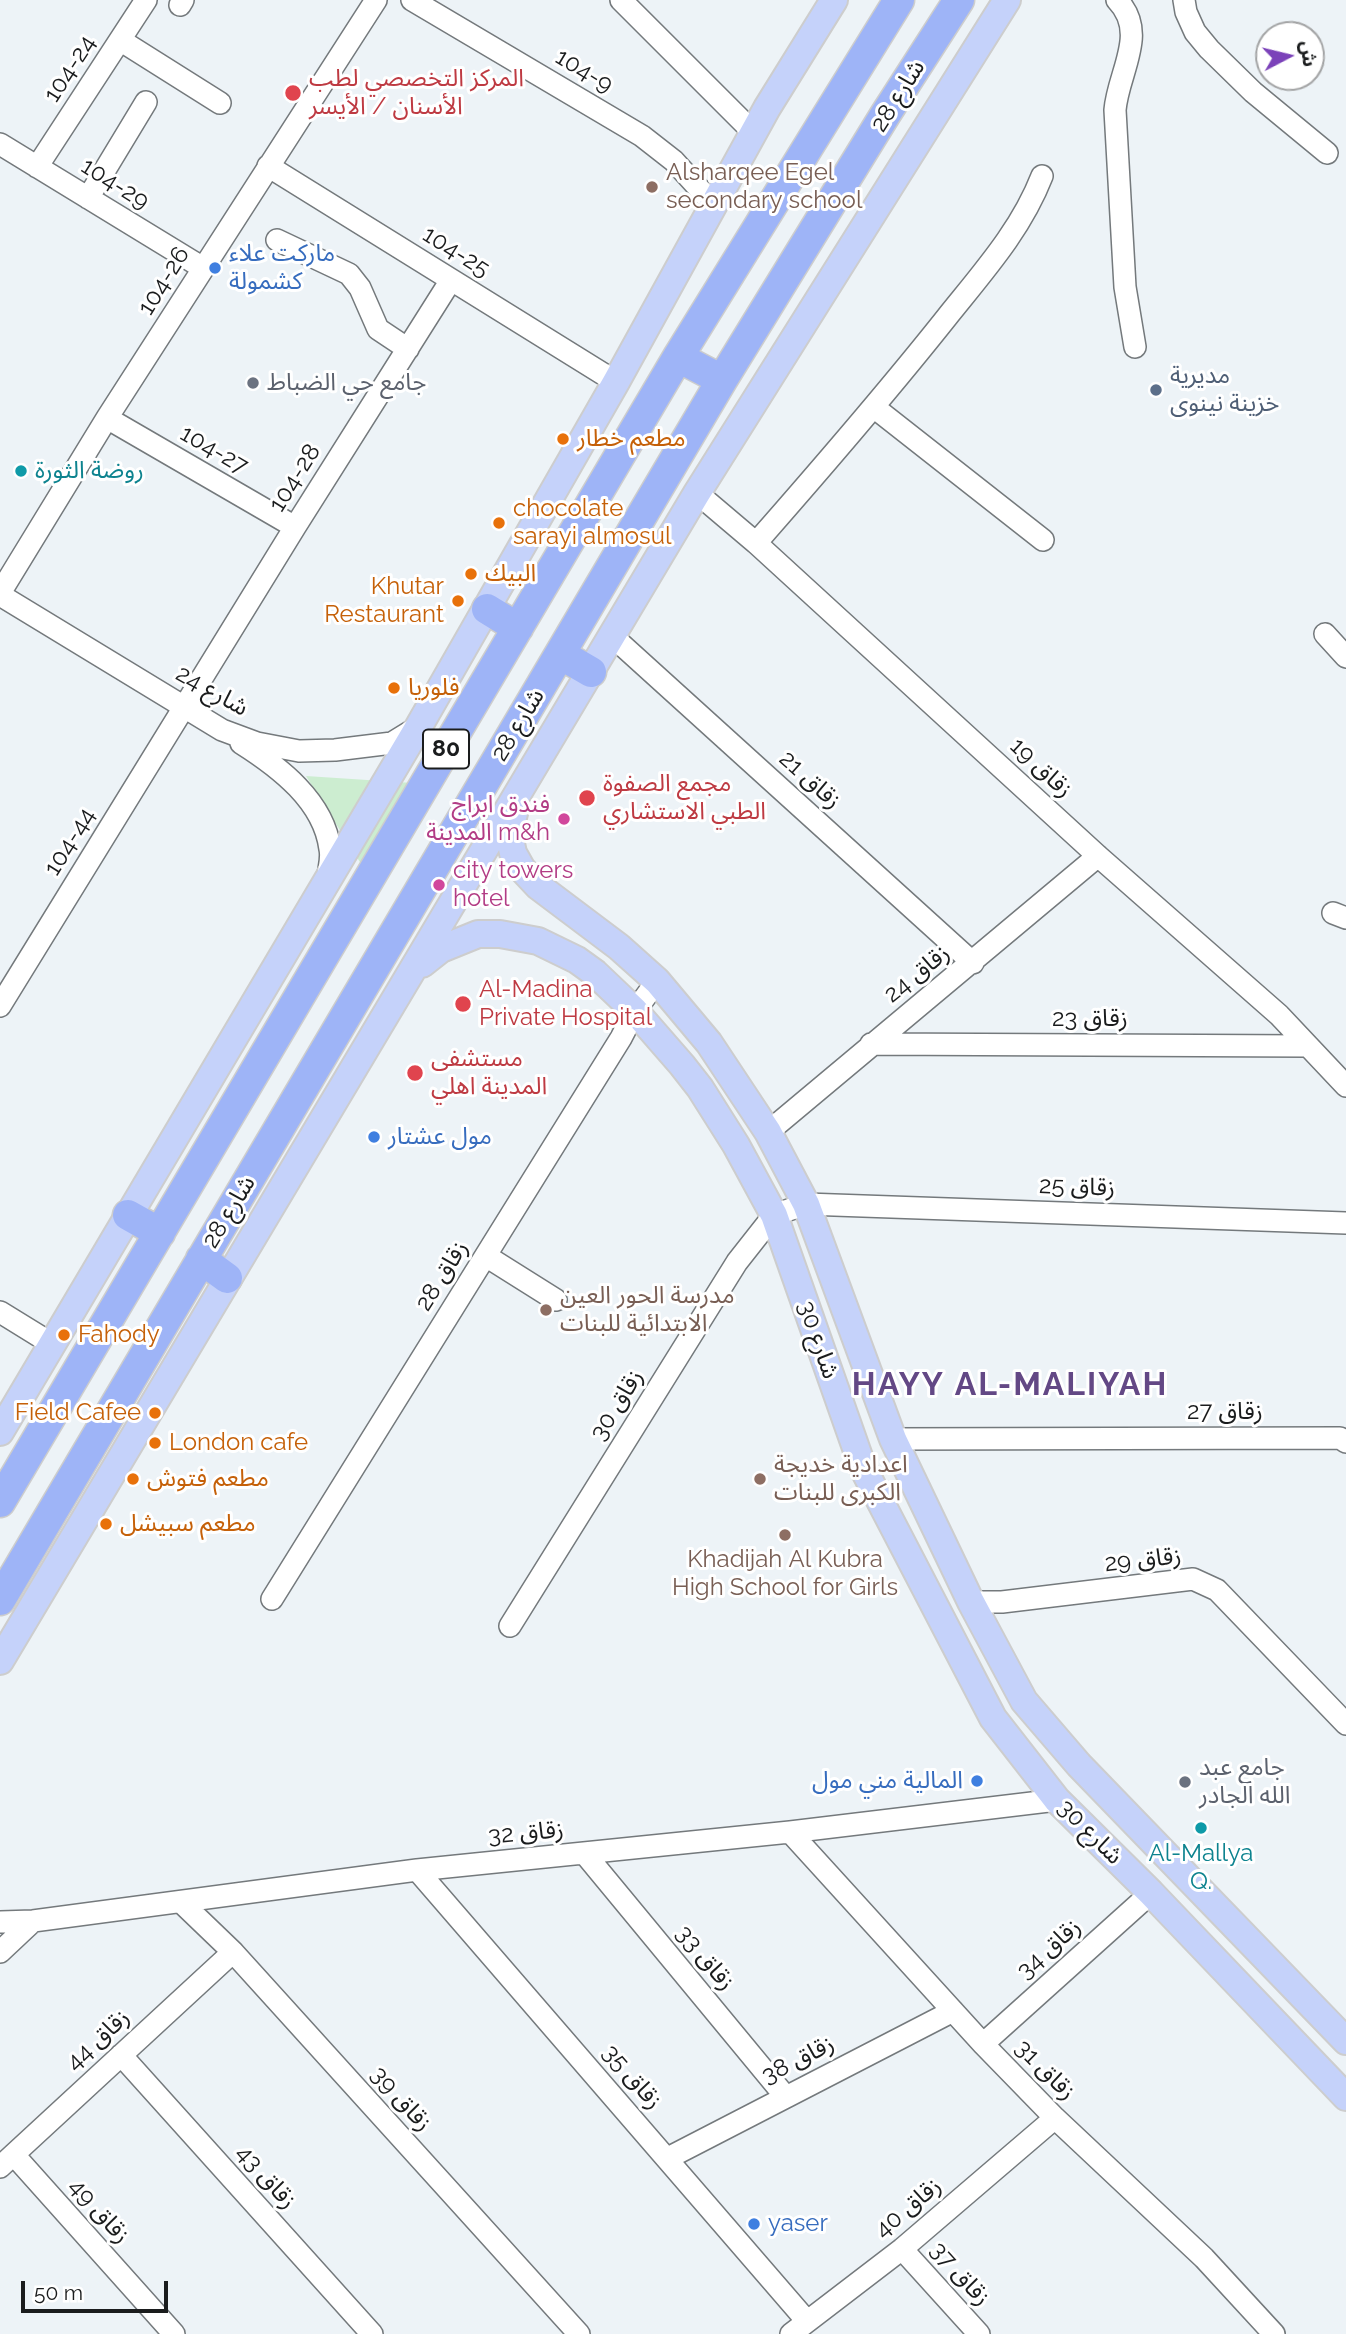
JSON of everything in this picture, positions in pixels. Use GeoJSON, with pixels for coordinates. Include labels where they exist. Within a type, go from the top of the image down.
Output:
{"type":"FeatureCollection","features":[{"type":"Feature","properties":{"kind":"highway","name":"شارع 28"},"geometry":{"type":"LineString","coordinates":[[0,1502],[678,358],[899,0]]}},
{"type":"Feature","properties":{"kind":"highway","name":"شارع 28"},"geometry":{"type":"LineString","coordinates":[[0,1600],[722,380],[959,0]]}},
{"type":"Feature","properties":{"kind":"highway"},"geometry":{"type":"LineString","coordinates":[[678,358],[722,380]]}},
{"type":"Feature","properties":{"kind":"highway"},"geometry":{"type":"LineString","coordinates":[[487,609],[518,628]]}},
{"type":"Feature","properties":{"kind":"highway"},"geometry":{"type":"LineString","coordinates":[[560,654],[591,672]]}},
{"type":"Feature","properties":{"kind":"highway"},"geometry":{"type":"LineString","coordinates":[[128,1215],[160,1233]]}},
{"type":"Feature","properties":{"kind":"highway"},"geometry":{"type":"LineString","coordinates":[[201,1259],[227,1278]]}},
{"type":"Feature","properties":{"kind":"main road"},"geometry":{"type":"LineString","coordinates":[[0,1432],[419,726],[616,382],[754,133],[834,0]]}},
{"type":"Feature","properties":{"kind":"main road"},"geometry":{"type":"LineString","coordinates":[[0,1661],[697,493],[1007,0]]}},
{"type":"Feature","properties":{"kind":"main road","name":"شارع 30"},"geometry":{"type":"LineString","coordinates":[[537,762],[512,819],[509,834],[513,853],[522,869],[538,886],[619,947],[657,981],[709,1043],[768,1132],[806,1204],[893,1439],[971,1602],[1024,1701],[1079,1765],[1346,2041]]}},
{"type":"Feature","properties":{"kind":"main road","name":"شارع 30"},"geometry":{"type":"LineString","coordinates":[[411,974],[441,948],[478,934],[523,937],[556,949],[595,973],[635,1011],[700,1088],[736,1145],[774,1215],[863,1468],[993,1718],[1057,1800],[1151,1893],[1346,2097]]}},
{"type":"Feature","properties":{"kind":"street","name":"104-24"},"geometry":{"type":"LineString","coordinates":[[37,167],[146,0]]}},
{"type":"Feature","properties":{"kind":"street","name":"104-26"},"geometry":{"type":"LineString","coordinates":[[0,594],[107,418],[376,0]]}},
{"type":"Feature","properties":{"kind":"street","name":"104-9"},"geometry":{"type":"LineString","coordinates":[[412,0],[642,136],[674,161],[714,205]]}},
{"type":"Feature","properties":{"kind":"street"},"geometry":{"type":"LineString","coordinates":[[621,0],[754,133]]}},
{"type":"Feature","properties":{"kind":"street"},"geometry":{"type":"LineString","coordinates":[[1117,0],[1128,15],[1133,35],[1119,84],[1115,110],[1125,287],[1135,347]]}},
{"type":"Feature","properties":{"kind":"street"},"geometry":{"type":"LineString","coordinates":[[1184,0],[1195,32],[1209,49],[1253,92],[1327,153]]}},
{"type":"Feature","properties":{"kind":"street"},"geometry":{"type":"LineString","coordinates":[[120,40],[220,103]]}},
{"type":"Feature","properties":{"kind":"street"},"geometry":{"type":"LineString","coordinates":[[88,198],[146,102]]}},
{"type":"Feature","properties":{"kind":"street","name":"104-29"},"geometry":{"type":"LineString","coordinates":[[0,144],[203,268]]}},
{"type":"Feature","properties":{"kind":"street","name":"104-25"},"geometry":{"type":"LineString","coordinates":[[268,166],[616,382]]}},
{"type":"Feature","properties":{"kind":"street"},"geometry":{"type":"LineString","coordinates":[[756,543],[874,408],[1011,237],[1033,199],[1042,176]]}},
{"type":"Feature","properties":{"kind":"street"},"geometry":{"type":"LineString","coordinates":[[277,240],[349,274],[360,288],[379,329],[408,349]]}},
{"type":"Feature","properties":{"kind":"street","name":"104-28"},"geometry":{"type":"LineString","coordinates":[[185,707],[451,280]]}},
{"type":"Feature","properties":{"kind":"street"},"geometry":{"type":"LineString","coordinates":[[874,408],[1043,540]]}},
{"type":"Feature","properties":{"kind":"street","name":"104-27"},"geometry":{"type":"LineString","coordinates":[[107,418],[295,527]]}},
{"type":"Feature","properties":{"kind":"street","name":"زقاق 19"},"geometry":{"type":"LineString","coordinates":[[697,493],[756,543],[1098,856],[1279,1015],[1346,1086]]}},
{"type":"Feature","properties":{"kind":"street","name":"شارع 24"},"geometry":{"type":"LineString","coordinates":[[0,594],[222,730],[257,743],[299,751],[369,747],[392,743],[419,726]]}},
{"type":"Feature","properties":{"kind":"street"},"geometry":{"type":"LineString","coordinates":[[1325,634],[1346,657]]}},
{"type":"Feature","properties":{"kind":"street","name":"زقاق 21"},"geometry":{"type":"LineString","coordinates":[[612,636],[973,962]]}},
{"type":"Feature","properties":{"kind":"street","name":"104-44"},"geometry":{"type":"LineString","coordinates":[[0,1006],[185,707]]}},
{"type":"Feature","properties":{"kind":"street"},"geometry":{"type":"LineString","coordinates":[[222,730],[288,778],[313,805],[327,831],[331,852],[328,876]]}},
{"type":"Feature","properties":{"kind":"street","name":"زقاق 24"},"geometry":{"type":"LineString","coordinates":[[768,1132],[1098,856]]}},
{"type":"Feature","properties":{"kind":"street","name":"زقاق 28"},"geometry":{"type":"LineString","coordinates":[[272,1599],[614,1050],[635,1011],[657,981]]}},
{"type":"Feature","properties":{"kind":"street","name":"زقاق 23"},"geometry":{"type":"LineString","coordinates":[[871,1044],[1308,1046]]}},
{"type":"Feature","properties":{"kind":"street"},"geometry":{"type":"LineString","coordinates":[[774,1215],[806,1204]]}},
{"type":"Feature","properties":{"kind":"street","name":"زقاق 25"},"geometry":{"type":"LineString","coordinates":[[806,1204],[1346,1223]]}},
{"type":"Feature","properties":{"kind":"street","name":"زقاق 30"},"geometry":{"type":"LineString","coordinates":[[510,1626],[737,1262],[774,1215]]}},
{"type":"Feature","properties":{"kind":"street"},"geometry":{"type":"LineString","coordinates":[[486,1256],[556,1300]]}},
{"type":"Feature","properties":{"kind":"street"},"geometry":{"type":"LineString","coordinates":[[0,1312],[52,1345]]}},
{"type":"Feature","properties":{"kind":"street","name":"زقاق 27"},"geometry":{"type":"LineString","coordinates":[[893,1439],[1340,1438],[1346,1442]]}},
{"type":"Feature","properties":{"kind":"street","name":"زقاق 29"},"geometry":{"type":"LineString","coordinates":[[971,1602],[1002,1602],[1193,1579],[1217,1590],[1346,1724]]}},
{"type":"Feature","properties":{"kind":"street","name":"زقاق 32"},"geometry":{"type":"LineString","coordinates":[[0,1922],[33,1921],[417,1870],[790,1832],[1057,1800]]}},
{"type":"Feature","properties":{"kind":"street","name":"زقاق 31"},"geometry":{"type":"LineString","coordinates":[[790,1832],[983,2044],[1055,2118],[1204,2258],[1274,2334]]}},
{"type":"Feature","properties":{"kind":"street","name":"زقاق 33"},"geometry":{"type":"LineString","coordinates":[[585,1854],[785,2096]]}},
{"type":"Feature","properties":{"kind":"street","name":"زقاق 35"},"geometry":{"type":"LineString","coordinates":[[417,1870],[668,2158],[799,2327]]}},
{"type":"Feature","properties":{"kind":"street","name":"زقاق 34"},"geometry":{"type":"LineString","coordinates":[[983,2044],[1151,1893]]}},
{"type":"Feature","properties":{"kind":"street","name":"زقاق 39"},"geometry":{"type":"LineString","coordinates":[[181,1902],[233,1952],[575,2333]]}},
{"type":"Feature","properties":{"kind":"street"},"geometry":{"type":"LineString","coordinates":[[0,1952],[33,1921]]}},
{"type":"Feature","properties":{"kind":"street","name":"زقاق 44"},"geometry":{"type":"LineString","coordinates":[[7,2161],[233,1952]]}},
{"type":"Feature","properties":{"kind":"street","name":"زقاق 38"},"geometry":{"type":"LineString","coordinates":[[668,2158],[953,2011]]}},
{"type":"Feature","properties":{"kind":"street","name":"زقاق 43"},"geometry":{"type":"LineString","coordinates":[[121,2055],[361,2330]]}},
{"type":"Feature","properties":{"kind":"street","name":"زقاق 40"},"geometry":{"type":"LineString","coordinates":[[799,2327],[902,2249],[1055,2118]]}},
{"type":"Feature","properties":{"kind":"street","name":"زقاق 49"},"geometry":{"type":"LineString","coordinates":[[7,2161],[174,2334]]}},
{"type":"Feature","properties":{"kind":"street","name":"زقاق 37"},"geometry":{"type":"LineString","coordinates":[[902,2249],[979,2334]]}},
{"type":"Feature","properties":{"kind":"green space"},"geometry":{"type":"Polygon","coordinates":[[[306,776],[413,783],[363,867],[306,776]]]}},
{"type":"Feature","properties":{"kind":"place","name":"المركز التخصصي لطب الأسنان / الأيسر"},"geometry":{"type":"Point","coordinates":[293,93]}},
{"type":"Feature","properties":{"kind":"place","name":"Alsharqee Egel secondary school"},"geometry":{"type":"Point","coordinates":[652,187]}},
{"type":"Feature","properties":{"kind":"place","name":"ماركت علاء كشمولة"},"geometry":{"type":"Point","coordinates":[215,268]}},
{"type":"Feature","properties":{"kind":"place","name":"جامع حي الضباط"},"geometry":{"type":"Point","coordinates":[253,383]}},
{"type":"Feature","properties":{"kind":"place","name":"مديرية خزينة نينوى"},"geometry":{"type":"Point","coordinates":[1156,390]}},
{"type":"Feature","properties":{"kind":"place","name":"مطعم خطار"},"geometry":{"type":"Point","coordinates":[563,439]}},
{"type":"Feature","properties":{"kind":"place","name":"روضة الثورة"},"geometry":{"type":"Point","coordinates":[21,471]}},
{"type":"Feature","properties":{"kind":"place","name":"chocolate sarayi almosul"},"geometry":{"type":"Point","coordinates":[499,523]}},
{"type":"Feature","properties":{"kind":"place","name":"البيك"},"geometry":{"type":"Point","coordinates":[471,574]}},
{"type":"Feature","properties":{"kind":"place","name":"Khutar Restaurant"},"geometry":{"type":"Point","coordinates":[458,601]}},
{"type":"Feature","properties":{"kind":"place","name":"فلوريا"},"geometry":{"type":"Point","coordinates":[394,688]}},
{"type":"Feature","properties":{"kind":"place","name":"مجمع الصفوة الطبي الاستشاري"},"geometry":{"type":"Point","coordinates":[587,798]}},
{"type":"Feature","properties":{"kind":"place","name":"فندق ابراج المدينة m&h"},"geometry":{"type":"Point","coordinates":[564,819]}},
{"type":"Feature","properties":{"kind":"place","name":"city towers hotel"},"geometry":{"type":"Point","coordinates":[439,885]}},
{"type":"Feature","properties":{"kind":"place","name":"Al-Madina Private Hospital"},"geometry":{"type":"Point","coordinates":[463,1004]}},
{"type":"Feature","properties":{"kind":"place","name":"مستشفى المدينة اهلي"},"geometry":{"type":"Point","coordinates":[415,1073]}},
{"type":"Feature","properties":{"kind":"place","name":"مول عشتار"},"geometry":{"type":"Point","coordinates":[374,1137]}},
{"type":"Feature","properties":{"kind":"place","name":"مدرسة الحور العين الابتدائية للبنات"},"geometry":{"type":"Point","coordinates":[546,1310]}},
{"type":"Feature","properties":{"kind":"place","name":"Fahody"},"geometry":{"type":"Point","coordinates":[64,1335]}},
{"type":"Feature","properties":{"kind":"place","name":"Field Cafee"},"geometry":{"type":"Point","coordinates":[155,1413]}},
{"type":"Feature","properties":{"kind":"place","name":"London cafe"},"geometry":{"type":"Point","coordinates":[155,1443]}},
{"type":"Feature","properties":{"kind":"place","name":"مطعم فتوش"},"geometry":{"type":"Point","coordinates":[133,1479]}},
{"type":"Feature","properties":{"kind":"place","name":"اعدادية خديجة الكبرى للبنات"},"geometry":{"type":"Point","coordinates":[760,1479]}},
{"type":"Feature","properties":{"kind":"place","name":"مطعم سبيشل"},"geometry":{"type":"Point","coordinates":[106,1524]}},
{"type":"Feature","properties":{"kind":"place","name":"Khadijah Al Kubra High School for Girls"},"geometry":{"type":"Point","coordinates":[785,1535]}},
{"type":"Feature","properties":{"kind":"place","name":"المالية مني مول"},"geometry":{"type":"Point","coordinates":[977,1781]}},
{"type":"Feature","properties":{"kind":"place","name":"جامع عبد الله الجادر"},"geometry":{"type":"Point","coordinates":[1185,1782]}},
{"type":"Feature","properties":{"kind":"place","name":"Al-Mallya Q."},"geometry":{"type":"Point","coordinates":[1201,1828]}},
{"type":"Feature","properties":{"kind":"place","name":"yaser"},"geometry":{"type":"Point","coordinates":[754,2224]}},
{"type":"Feature","properties":{"kind":"district","name":"HAYY AL-MALIYAH"},"geometry":{"type":"Point","coordinates":[1010,1385]}}]}
